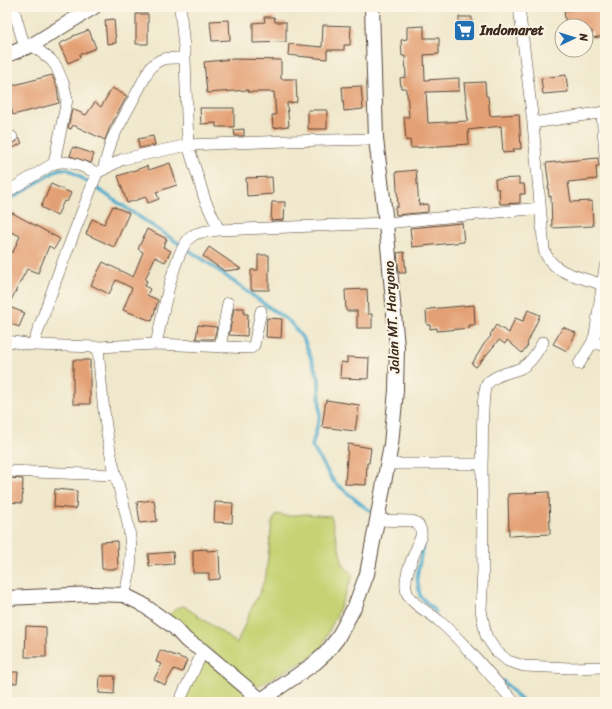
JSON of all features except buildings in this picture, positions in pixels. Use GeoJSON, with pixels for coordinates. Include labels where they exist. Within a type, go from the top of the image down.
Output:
{"type":"FeatureCollection","features":[{"type":"Feature","properties":{"kind":"street"},"geometry":{"type":"LineString","coordinates":[[13,7],[29,46],[51,60],[56,66],[64,85],[67,100],[54,163]]}},
{"type":"Feature","properties":{"kind":"street"},"geometry":{"type":"LineString","coordinates":[[7,55],[29,46],[94,7]]}},
{"type":"Feature","properties":{"kind":"street"},"geometry":{"type":"LineString","coordinates":[[180,7],[185,58],[188,145],[205,200],[219,230]]}},
{"type":"Feature","properties":{"kind":"street","name":"Jalan MT. Haryono"},"geometry":{"type":"LineString","coordinates":[[261,701],[315,663],[326,653],[337,639],[355,606],[367,574],[377,513],[391,445],[396,390],[397,347],[386,223],[376,139],[372,7]]}},
{"type":"Feature","properties":{"kind":"street"},"geometry":{"type":"LineString","coordinates":[[519,7],[533,123],[544,250],[546,257],[557,269],[603,286]]}},
{"type":"Feature","properties":{"kind":"street"},"geometry":{"type":"LineString","coordinates":[[33,345],[57,277],[112,139],[150,68],[158,60],[165,58],[185,58]]}},
{"type":"Feature","properties":{"kind":"street"},"geometry":{"type":"LineString","coordinates":[[533,123],[603,113],[605,155]]}},
{"type":"Feature","properties":{"kind":"street"},"geometry":{"type":"LineString","coordinates":[[99,174],[122,159],[188,145],[376,139]]}},
{"type":"Feature","properties":{"kind":"street"},"geometry":{"type":"LineString","coordinates":[[7,192],[54,163],[66,162],[87,168],[99,174]]}},
{"type":"Feature","properties":{"kind":"street"},"geometry":{"type":"LineString","coordinates":[[156,344],[173,275],[183,248],[195,234],[219,230],[386,223],[540,208]]}},
{"type":"Feature","properties":{"kind":"street"},"geometry":{"type":"LineString","coordinates":[[579,364],[592,343],[595,335],[605,267]]}},
{"type":"Feature","properties":{"kind":"street"},"geometry":{"type":"LineString","coordinates":[[220,347],[228,303]]}},
{"type":"Feature","properties":{"kind":"street"},"geometry":{"type":"LineString","coordinates":[[7,341],[33,345],[98,347],[156,344],[249,348],[252,347],[261,311]]}},
{"type":"Feature","properties":{"kind":"street"},"geometry":{"type":"LineString","coordinates":[[543,342],[532,359],[522,367],[493,378],[486,385],[482,464],[483,570],[481,610],[486,636],[496,651],[508,661],[524,666],[570,668],[605,667]]}},
{"type":"Feature","properties":{"kind":"street"},"geometry":{"type":"LineString","coordinates":[[592,343],[605,345]]}},
{"type":"Feature","properties":{"kind":"street"},"geometry":{"type":"LineString","coordinates":[[98,347],[103,410],[115,475],[131,542],[131,567],[124,595]]}},
{"type":"Feature","properties":{"kind":"street"},"geometry":{"type":"LineString","coordinates":[[387,464],[482,464]]}},
{"type":"Feature","properties":{"kind":"street"},"geometry":{"type":"LineString","coordinates":[[7,471],[115,475]]}},
{"type":"Feature","properties":{"kind":"street"},"geometry":{"type":"LineString","coordinates":[[377,513],[416,522],[419,526],[422,532],[406,578],[406,590],[408,595],[414,602],[432,615],[456,636],[514,702]]}},
{"type":"Feature","properties":{"kind":"street"},"geometry":{"type":"LineString","coordinates":[[7,598],[93,594],[124,595],[142,604],[169,623],[186,640],[203,651],[261,701]]}},
{"type":"Feature","properties":{"kind":"street"},"geometry":{"type":"LineString","coordinates":[[179,702],[203,651]]}},
{"type":"Feature","properties":{"kind":"green space"},"geometry":{"type":"Polygon","coordinates":[[[277,514],[287,516],[305,514],[331,516],[343,565],[353,575],[321,648],[310,658],[275,676],[258,687],[172,621],[170,614],[176,608],[184,606],[237,643],[266,575],[272,522],[277,514]]]}},
{"type":"Feature","properties":{"kind":"green space"},"geometry":{"type":"Polygon","coordinates":[[[202,654],[255,702],[181,702],[202,654]]]}},
{"type":"Feature","properties":{"kind":"waterway"},"geometry":{"type":"LineString","coordinates":[[7,201],[59,169],[68,169],[208,263],[290,322],[304,340],[319,379],[320,416],[312,446],[334,482],[366,508],[374,512]]}},
{"type":"Feature","properties":{"kind":"waterway"},"geometry":{"type":"LineString","coordinates":[[423,544],[417,577],[420,596],[436,612]]}},
{"type":"Feature","properties":{"kind":"waterway"},"geometry":{"type":"LineString","coordinates":[[503,681],[523,702]]}},
{"type":"Feature","properties":{"kind":"place","name":"Indomaret"},"geometry":{"type":"Point","coordinates":[465,30]}}]}
